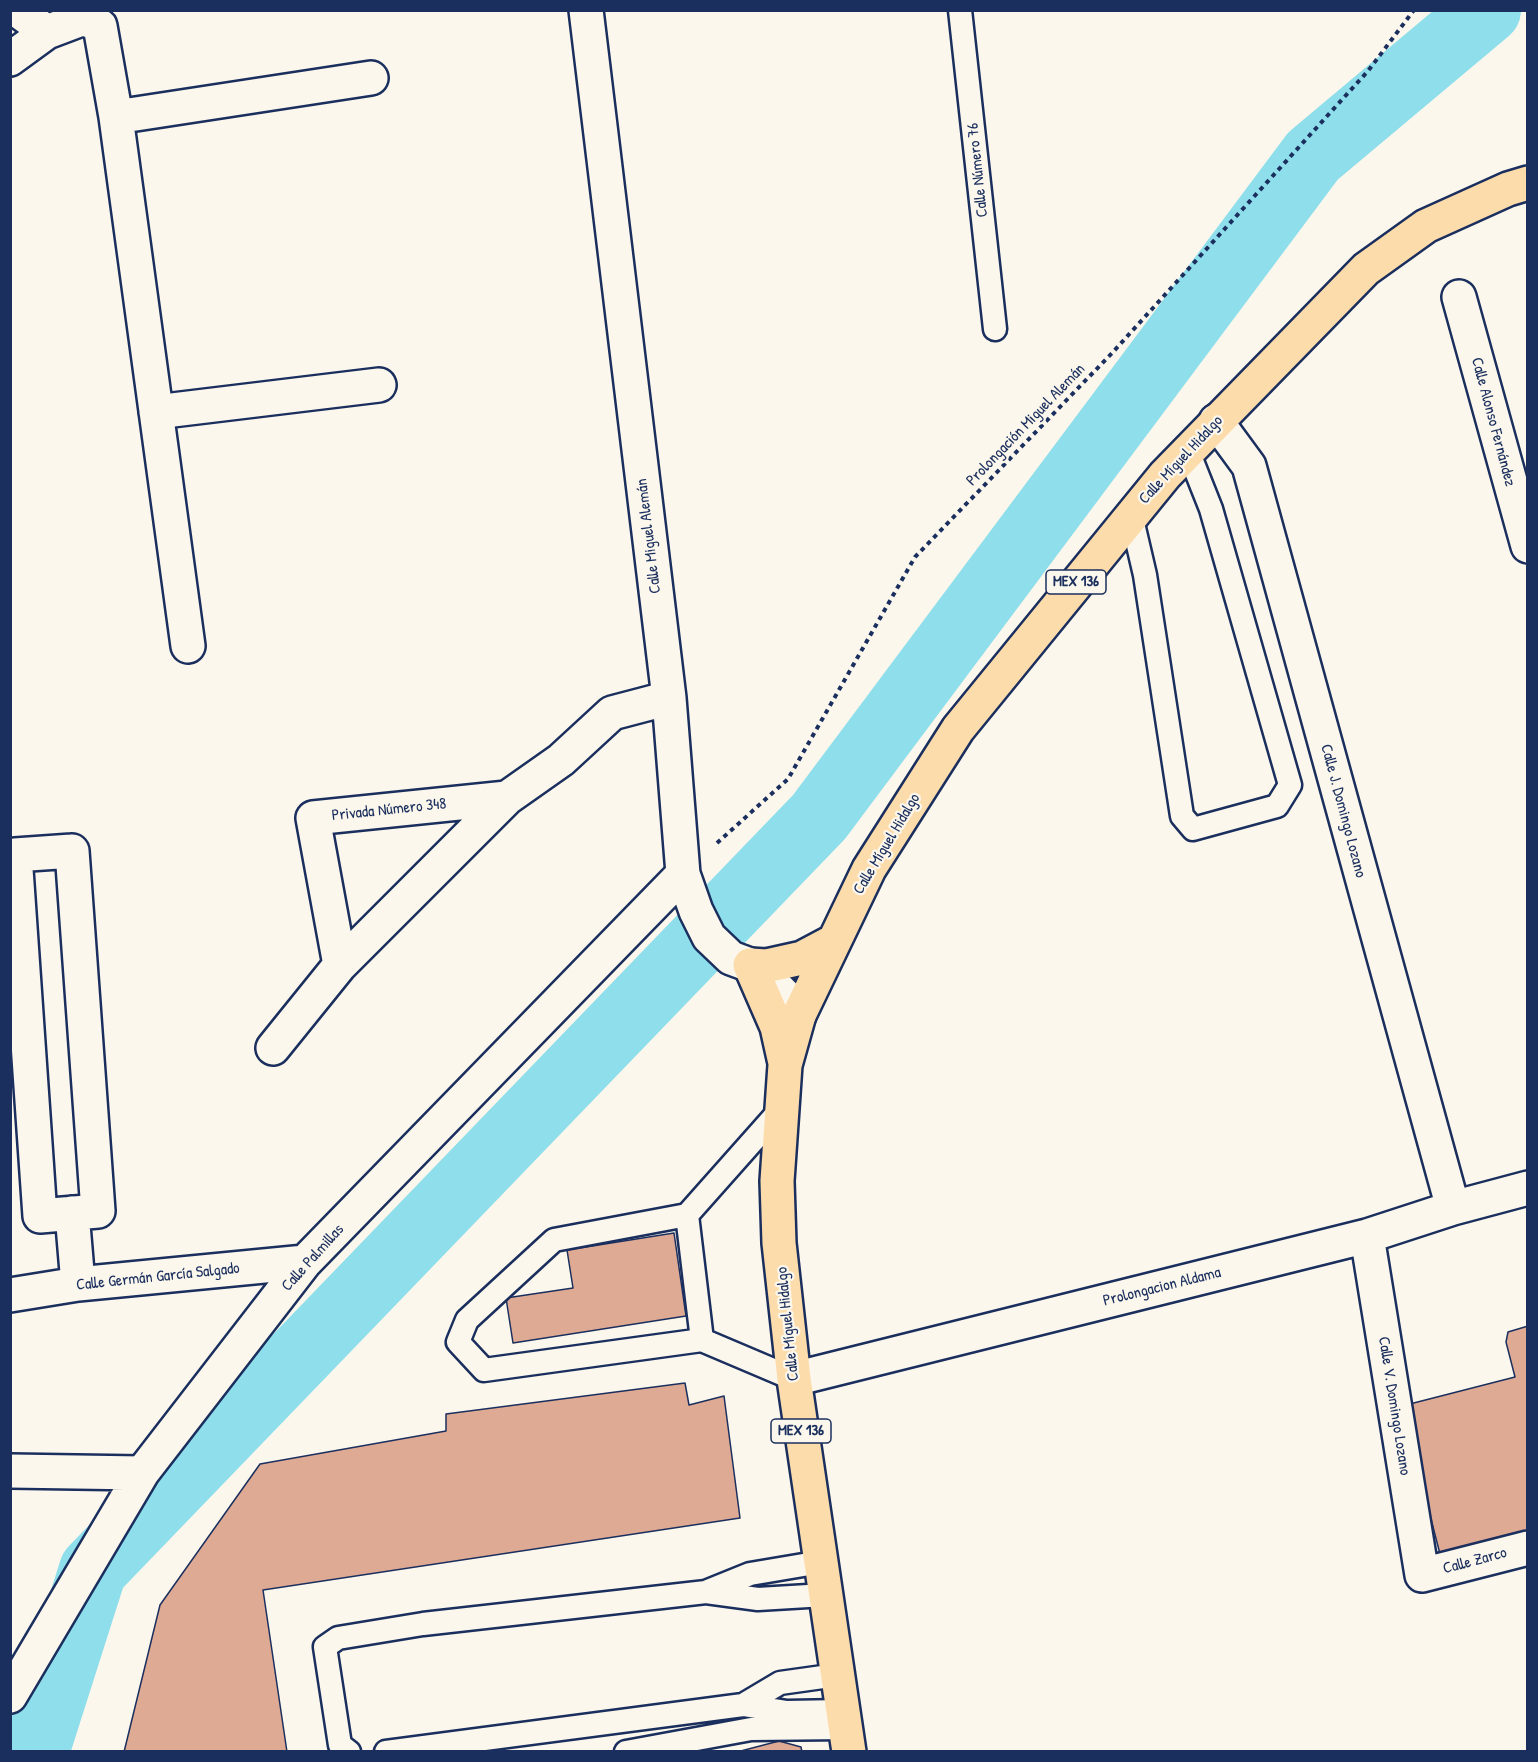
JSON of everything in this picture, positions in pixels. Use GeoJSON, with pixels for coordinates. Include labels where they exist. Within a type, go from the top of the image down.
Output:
{"type":"FeatureCollection","features":[{"type":"Feature","properties":{"kind":"main road","name":"Calle Míguel Hidalgo"},"geometry":{"type":"LineString","coordinates":[[846,1730],[794,1379],[779,1243],[777,1181],[785,1065],[799,1015],[869,868],[958,729],[1131,515],[1188,451],[1366,268],[1426,226],[1508,189],[1527,183]]}},
{"type":"Feature","properties":{"kind":"main road"},"geometry":{"type":"LineString","coordinates":[[740,962],[766,966],[802,958],[834,941]]}},
{"type":"Feature","properties":{"kind":"main road"},"geometry":{"type":"LineString","coordinates":[[740,962],[777,1027],[785,1065]]}},
{"type":"Feature","properties":{"kind":"street"},"geometry":{"type":"LineString","coordinates":[[17,10],[47,32]]}},
{"type":"Feature","properties":{"kind":"street","name":"Calle Miguel Alemán"},"geometry":{"type":"LineString","coordinates":[[586,10],[669,698],[683,874],[709,937],[787,998],[799,1015]]}},
{"type":"Feature","properties":{"kind":"street"},"geometry":{"type":"LineString","coordinates":[[10,59],[47,32],[84,18],[100,26],[116,117],[188,646]]}},
{"type":"Feature","properties":{"kind":"street"},"geometry":{"type":"LineString","coordinates":[[116,117],[371,78]]}},
{"type":"Feature","properties":{"kind":"street","name":"Calle Alonso Fernández"},"geometry":{"type":"LineString","coordinates":[[1459,297],[1527,546]]}},
{"type":"Feature","properties":{"kind":"street"},"geometry":{"type":"LineString","coordinates":[[156,412],[379,386]]}},
{"type":"Feature","properties":{"kind":"street","name":"Calle J. Domingo Lozano"},"geometry":{"type":"LineString","coordinates":[[1216,422],[1248,466],[1453,1208]]}},
{"type":"Feature","properties":{"kind":"street","name":"Privada Número 348"},"geometry":{"type":"LineString","coordinates":[[273,1048],[340,965],[507,798],[561,760],[612,713],[669,698]]}},
{"type":"Feature","properties":{"kind":"street","name":"Privada Número 348"},"geometry":{"type":"LineString","coordinates":[[340,965],[313,818],[507,798]]}},
{"type":"Feature","properties":{"kind":"street"},"geometry":{"type":"LineString","coordinates":[[72,851],[98,1212],[72,1213],[40,1216],[15,855],[72,851]]}},
{"type":"Feature","properties":{"kind":"street","name":"Calle Palmillas"},"geometry":{"type":"LineString","coordinates":[[10,1696],[142,1473],[305,1263],[683,874]]}},
{"type":"Feature","properties":{"kind":"street","name":"Prolongacion Aldama"},"geometry":{"type":"LineString","coordinates":[[794,1379],[1366,1236],[1453,1208],[1527,1188]]}},
{"type":"Feature","properties":{"kind":"street"},"geometry":{"type":"LineString","coordinates":[[72,1213],[78,1284]]}},
{"type":"Feature","properties":{"kind":"street","name":"Calle V. Domingo Lozano"},"geometry":{"type":"LineString","coordinates":[[1366,1236],[1422,1575]]}},
{"type":"Feature","properties":{"kind":"street","name":"Calle Germán García Salgado"},"geometry":{"type":"LineString","coordinates":[[10,1294],[78,1284],[305,1263]]}},
{"type":"Feature","properties":{"kind":"street"},"geometry":{"type":"LineString","coordinates":[[10,1471],[142,1473]]}},
{"type":"Feature","properties":{"kind":"street","name":"Calle Zarco"},"geometry":{"type":"LineString","coordinates":[[1422,1575],[1527,1548]]}},
{"type":"Feature","properties":{"kind":"lane","name":"Calle Número 76"},"geometry":{"type":"LineString","coordinates":[[960,10],[995,329]]}},
{"type":"Feature","properties":{"kind":"lane"},"geometry":{"type":"LineString","coordinates":[[1131,515],[1145,575],[1182,816],[1193,829],[1277,806],[1290,785],[1211,509],[1188,451]]}},
{"type":"Feature","properties":{"kind":"lane"},"geometry":{"type":"LineString","coordinates":[[782,1108],[687,1215],[554,1240],[467,1320],[458,1342],[484,1370],[702,1340],[794,1379]]}},
{"type":"Feature","properties":{"kind":"lane"},"geometry":{"type":"LineString","coordinates":[[687,1215],[702,1340]]}},
{"type":"Feature","properties":{"kind":"lane"},"geometry":{"type":"LineString","coordinates":[[706,1592],[750,1574],[821,1562]]}},
{"type":"Feature","properties":{"kind":"lane"},"geometry":{"type":"LineString","coordinates":[[349,1752],[340,1745],[325,1647],[338,1638],[423,1624],[706,1592],[758,1599],[825,1595]]}},
{"type":"Feature","properties":{"kind":"lane"},"geometry":{"type":"LineString","coordinates":[[743,1705],[780,1683],[837,1675]]}},
{"type":"Feature","properties":{"kind":"lane"},"geometry":{"type":"LineString","coordinates":[[386,1752],[452,1748],[743,1705],[788,1712],[846,1730]]}},
{"type":"Feature","properties":{"kind":"lane"},"geometry":{"type":"LineString","coordinates":[[626,1752],[751,1729],[846,1730]]}},
{"type":"Feature","properties":{"kind":"path","name":"Prolongación Miguel Alemán"},"geometry":{"type":"LineString","coordinates":[[683,874],[788,779],[915,557],[1113,352],[1368,71],[1413,10]]}},
{"type":"Feature","properties":{"kind":"building"},"geometry":{"type":"Polygon","coordinates":[[[674,1233],[686,1316],[513,1343],[506,1298],[573,1288],[567,1250],[674,1233]]]}},
{"type":"Feature","properties":{"kind":"building"},"geometry":{"type":"Polygon","coordinates":[[[1528,1326],[1528,1532],[1441,1558],[1402,1406],[1515,1377],[1506,1342],[1508,1332],[1528,1326]]]}},
{"type":"Feature","properties":{"kind":"building"},"geometry":{"type":"Polygon","coordinates":[[[685,1383],[689,1405],[724,1396],[740,1518],[263,1590],[287,1752],[124,1752],[160,1605],[260,1464],[446,1431],[446,1414],[685,1383]]]}},
{"type":"Feature","properties":{"kind":"building"},"geometry":{"type":"Polygon","coordinates":[[[779,1741],[801,1747],[802,1752],[737,1752],[779,1741]]]}},
{"type":"Feature","properties":{"kind":"waterway"},"geometry":{"type":"LineString","coordinates":[[35,1752],[93,1570],[819,817],[1313,156],[1487,10]]}}]}
